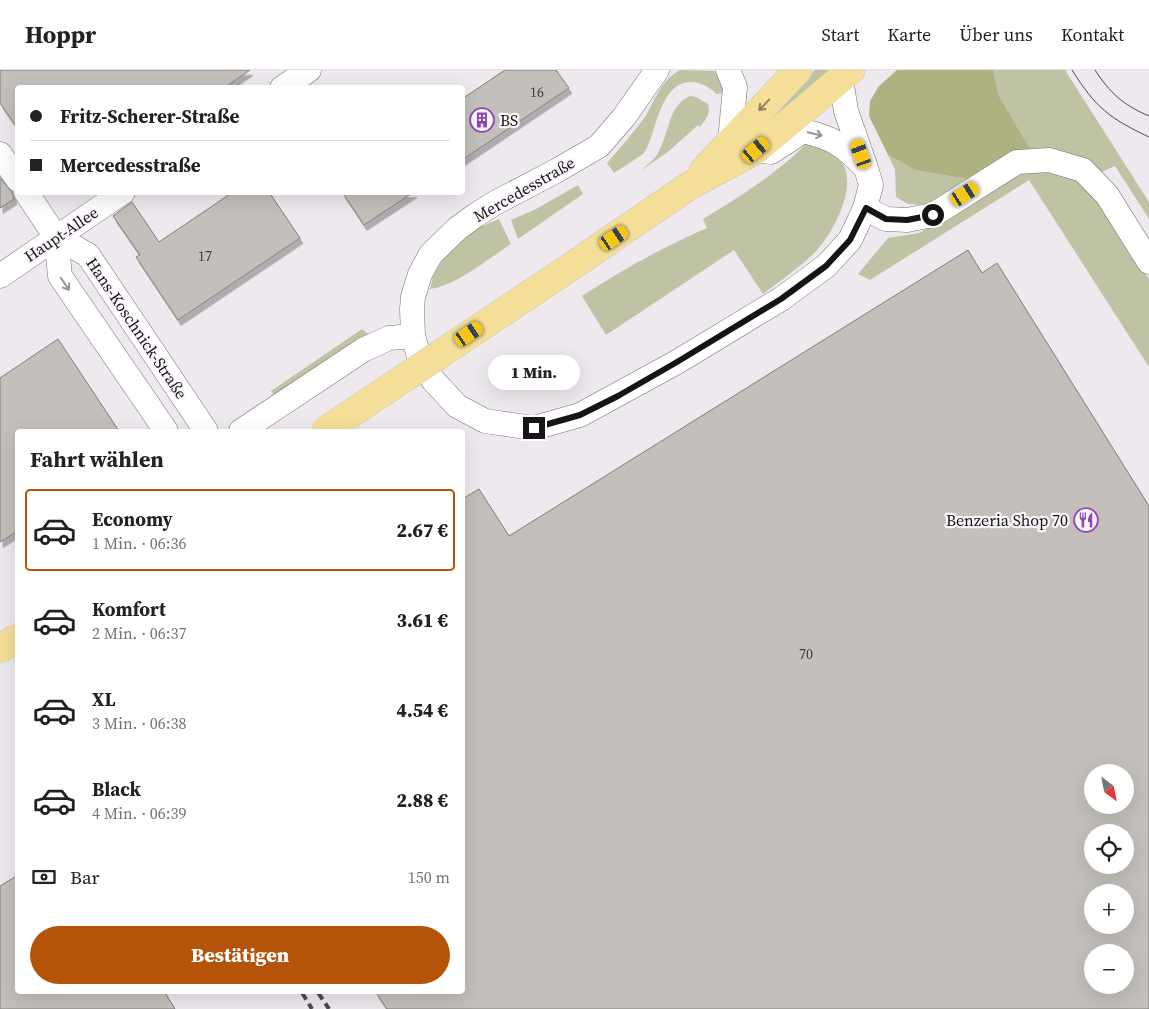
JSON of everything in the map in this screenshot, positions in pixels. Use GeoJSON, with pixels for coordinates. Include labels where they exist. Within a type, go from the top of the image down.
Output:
{"type":"FeatureCollection","features":[{"type":"Feature","properties":{"kind":"main road"},"geometry":{"type":"LineString","coordinates":[[689,186],[798,70]]}},
{"type":"Feature","properties":{"kind":"main road"},"geometry":{"type":"LineString","coordinates":[[328,429],[689,186],[756,150],[846,75]]}},
{"type":"Feature","properties":{"kind":"main road"},"geometry":{"type":"LineString","coordinates":[[0,649],[15,639]]}},
{"type":"Feature","properties":{"kind":"street"},"geometry":{"type":"LineString","coordinates":[[286,85],[309,70]]}},
{"type":"Feature","properties":{"kind":"street","name":"Mercedesstraße"},"geometry":{"type":"LineString","coordinates":[[656,70],[624,116],[599,146],[482,211],[458,228],[431,254],[420,274],[412,310],[413,336],[419,356],[434,380],[457,406],[485,422],[534,428],[580,415],[677,362],[781,299],[826,266],[850,240],[866,208],[870,185],[846,111],[846,75]]}},
{"type":"Feature","properties":{"kind":"street"},"geometry":{"type":"LineString","coordinates":[[728,70],[735,87],[730,141]]}},
{"type":"Feature","properties":{"kind":"street"},"geometry":{"type":"LineString","coordinates":[[756,150],[771,152],[803,131],[826,136],[849,150],[866,168]]}},
{"type":"Feature","properties":{"kind":"street"},"geometry":{"type":"LineString","coordinates":[[0,154],[15,176]]}},
{"type":"Feature","properties":{"kind":"street"},"geometry":{"type":"LineString","coordinates":[[866,208],[886,219],[907,220],[933,215],[1017,162],[1049,160],[1082,170],[1107,195],[1149,262]]}},
{"type":"Feature","properties":{"kind":"street","name":"Hans-Koschnick-Straße"},"geometry":{"type":"LineString","coordinates":[[28,195],[56,236],[88,255],[205,429]]}},
{"type":"Feature","properties":{"kind":"street","name":"Haupt-Allee"},"geometry":{"type":"LineString","coordinates":[[0,276],[118,195]]}},
{"type":"Feature","properties":{"kind":"street","name":"Hans-Koschnick-Straße"},"geometry":{"type":"LineString","coordinates":[[56,236],[60,276],[165,429]]}},
{"type":"Feature","properties":{"kind":"street"},"geometry":{"type":"LineString","coordinates":[[244,429],[363,350],[389,338],[413,336]]}},
{"type":"Feature","properties":{"kind":"green space"},"geometry":{"type":"Polygon","coordinates":[[[680,70],[714,71],[719,76],[724,93],[716,94],[706,86],[692,82],[682,84],[673,89],[662,107],[651,139],[643,154],[614,173],[607,163],[645,117],[663,85],[673,74],[680,70]]]}},
{"type":"Feature","properties":{"kind":"green space"},"geometry":{"type":"Polygon","coordinates":[[[815,70],[833,70],[774,118],[772,116],[783,102],[815,70]]]}},
{"type":"Feature","properties":{"kind":"green space"},"geometry":{"type":"Polygon","coordinates":[[[897,70],[993,70],[999,96],[1031,150],[972,180],[915,170],[888,155],[869,116],[870,101],[879,86],[897,70]]]}},
{"type":"Feature","properties":{"kind":"green space"},"geometry":{"type":"Polygon","coordinates":[[[993,70],[1065,70],[1149,202],[1149,219],[1115,166],[1099,173],[1031,150],[999,96],[993,70]]]}},
{"type":"Feature","properties":{"kind":"green space"},"geometry":{"type":"Polygon","coordinates":[[[690,96],[696,97],[708,104],[709,111],[706,119],[700,127],[698,125],[669,151],[642,170],[653,160],[662,146],[677,106],[690,96]]]}},
{"type":"Feature","properties":{"kind":"green space"},"geometry":{"type":"Polygon","coordinates":[[[807,143],[837,157],[845,170],[847,181],[846,194],[837,219],[824,242],[811,256],[763,294],[734,250],[606,335],[582,296],[643,259],[707,228],[703,219],[770,175],[807,143]]]}},
{"type":"Feature","properties":{"kind":"green space"},"geometry":{"type":"Polygon","coordinates":[[[888,155],[915,170],[972,180],[928,205],[908,204],[896,197],[895,169],[888,155]]]}},
{"type":"Feature","properties":{"kind":"green space"},"geometry":{"type":"Polygon","coordinates":[[[1043,170],[1075,180],[1093,195],[1149,279],[1149,367],[1029,180],[870,280],[858,274],[888,238],[919,233],[946,219],[1023,172],[1043,170]]]}},
{"type":"Feature","properties":{"kind":"green space"},"geometry":{"type":"Polygon","coordinates":[[[578,185],[583,194],[518,239],[511,220],[536,209],[578,185]]]}},
{"type":"Feature","properties":{"kind":"green space"},"geometry":{"type":"Polygon","coordinates":[[[499,219],[511,244],[483,264],[451,283],[430,289],[433,276],[443,259],[473,230],[499,219]]]}},
{"type":"Feature","properties":{"kind":"green space"},"geometry":{"type":"Polygon","coordinates":[[[362,329],[370,335],[275,397],[271,391],[362,329]]]}},
{"type":"Feature","properties":{"kind":"building"},"geometry":{"type":"Polygon","coordinates":[[[0,70],[250,70],[228,85],[15,85],[15,125],[0,103],[0,70]]]}},
{"type":"Feature","properties":{"kind":"building"},"geometry":{"type":"Polygon","coordinates":[[[505,70],[556,70],[569,88],[465,158],[465,97],[505,70]]]}},
{"type":"Feature","properties":{"kind":"building"},"geometry":{"type":"Polygon","coordinates":[[[0,178],[12,192],[14,199],[0,208],[0,178]]]}},
{"type":"Feature","properties":{"kind":"building"},"geometry":{"type":"Polygon","coordinates":[[[229,195],[271,195],[300,238],[178,320],[136,257],[140,255],[113,216],[132,202],[159,242],[229,195]]]}},
{"type":"Feature","properties":{"kind":"building"},"geometry":{"type":"Polygon","coordinates":[[[344,195],[409,195],[364,225],[344,195]]]}},
{"type":"Feature","properties":{"kind":"building"},"geometry":{"type":"Polygon","coordinates":[[[968,250],[982,273],[997,263],[1149,506],[1149,1009],[387,1009],[377,994],[465,994],[465,497],[479,489],[509,536],[968,250]]]}},
{"type":"Feature","properties":{"kind":"building"},"geometry":{"type":"Polygon","coordinates":[[[58,339],[118,429],[15,429],[15,533],[0,542],[0,378],[58,339]]]}},
{"type":"Feature","properties":{"kind":"building"},"geometry":{"type":"Polygon","coordinates":[[[15,877],[15,994],[166,994],[175,1009],[0,1009],[0,886],[15,877]]]}},
{"type":"Feature","properties":{"kind":"tram line"},"geometry":{"type":"LineString","coordinates":[[1072,70],[1104,111],[1123,124],[1149,137]]}},
{"type":"Feature","properties":{"kind":"tram line"},"geometry":{"type":"LineString","coordinates":[[1095,70],[1118,98],[1149,116]]}},
{"type":"Feature","properties":{"kind":"railway"},"geometry":{"type":"LineString","coordinates":[[0,637],[15,645]]}},
{"type":"Feature","properties":{"kind":"railway"},"geometry":{"type":"LineString","coordinates":[[303,994],[312,1009]]}},
{"type":"Feature","properties":{"kind":"railway"},"geometry":{"type":"LineString","coordinates":[[319,994],[329,1009]]}},
{"type":"Feature","properties":{"kind":"place","name":"BS"},"geometry":{"type":"Point","coordinates":[482,120]}},
{"type":"Feature","properties":{"kind":"place","name":"Benzeria Shop 70"},"geometry":{"type":"Point","coordinates":[1086,520]}},
{"type":"Feature","properties":{"kind":"route"},"geometry":{"type":"LineString","coordinates":[[534,428],[580,415],[618,396],[781,299],[826,266],[850,240],[866,208],[886,219],[907,220],[933,215]]}}]}
